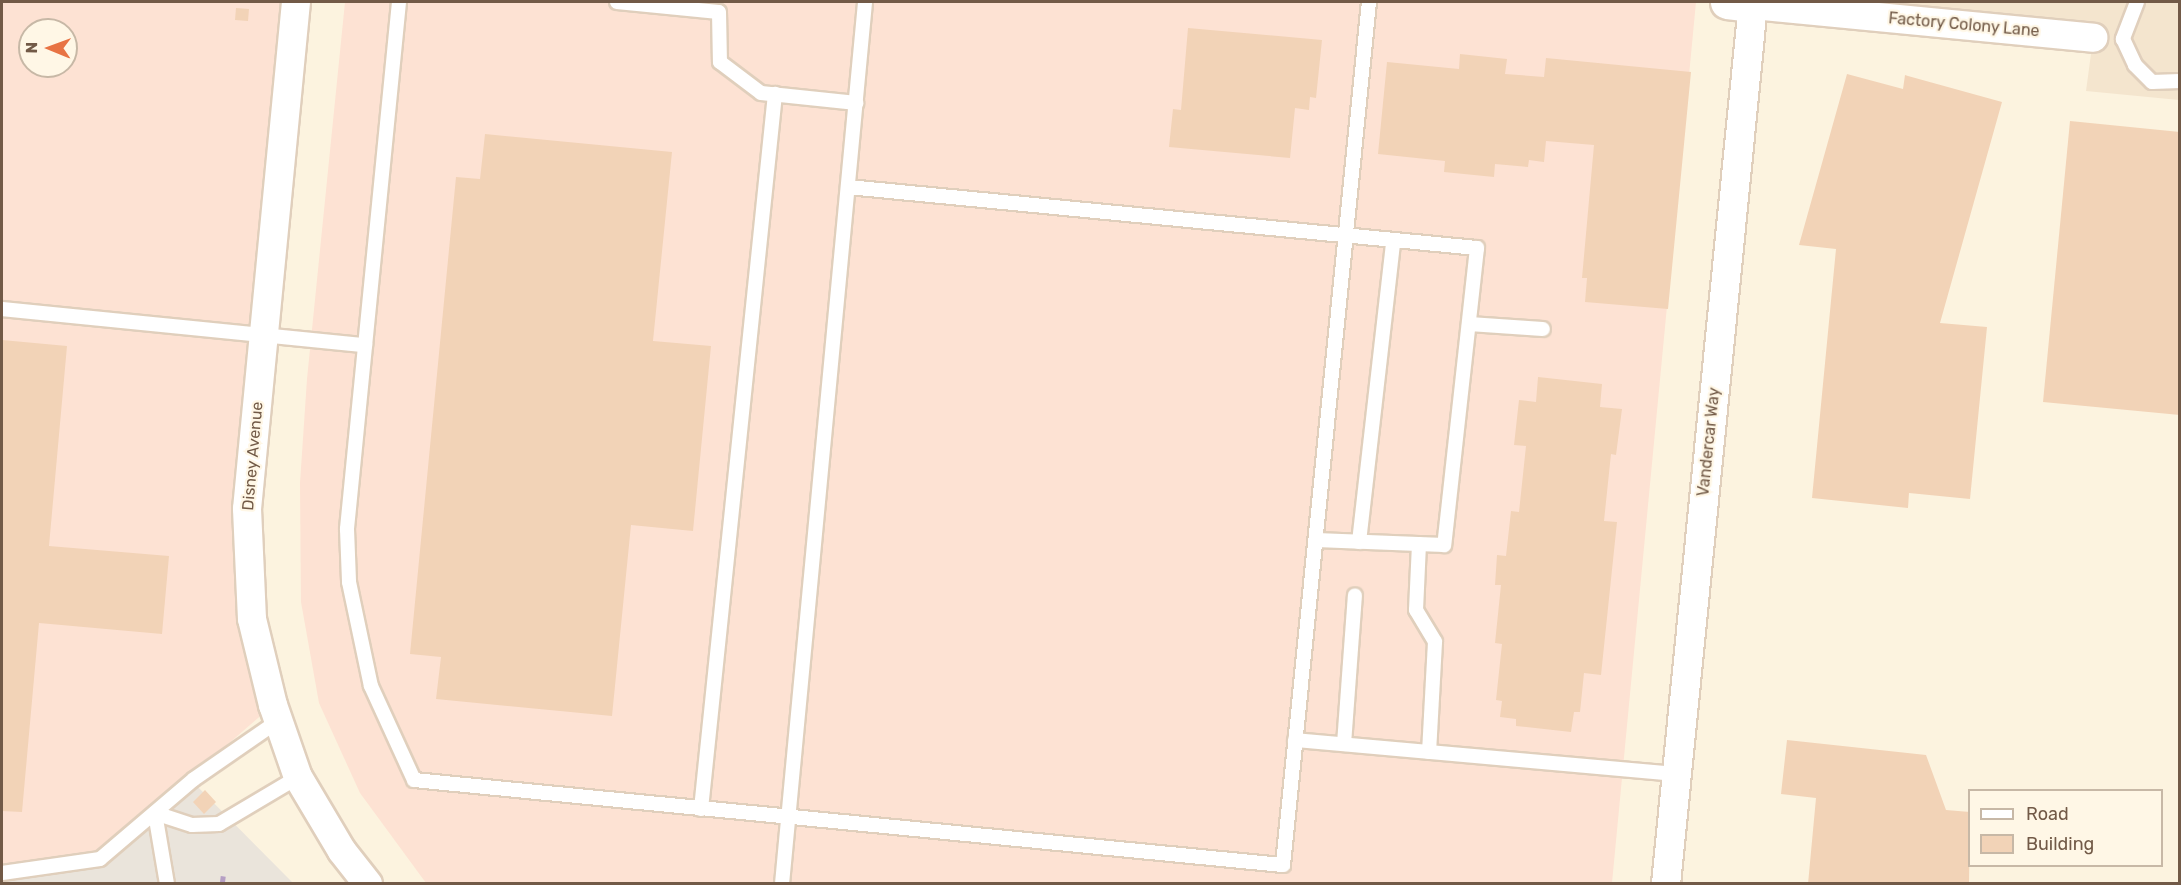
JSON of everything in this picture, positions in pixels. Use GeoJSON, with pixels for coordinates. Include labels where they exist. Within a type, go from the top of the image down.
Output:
{"type":"FeatureCollection","features":[{"type":"Feature","properties":{"kind":"street","name":"Disney Avenue"},"geometry":{"type":"LineString","coordinates":[[296,2],[247,509],[252,619],[278,721],[298,777],[342,851],[368,884]]}},
{"type":"Feature","properties":{"kind":"street","name":"Factory Colony Lane"},"geometry":{"type":"LineString","coordinates":[[1744,2],[2093,38]]}},
{"type":"Feature","properties":{"kind":"street","name":"Vandercar Way"},"geometry":{"type":"LineString","coordinates":[[1666,884],[1744,2]]}},
{"type":"Feature","properties":{"kind":"lane"},"geometry":{"type":"LineString","coordinates":[[399,2],[347,529],[349,582],[371,686],[414,780],[1283,865],[1369,2]]}},
{"type":"Feature","properties":{"kind":"lane"},"geometry":{"type":"LineString","coordinates":[[617,2],[719,12],[720,62],[762,93],[856,103]]}},
{"type":"Feature","properties":{"kind":"lane"},"geometry":{"type":"LineString","coordinates":[[782,884],[865,2]]}},
{"type":"Feature","properties":{"kind":"lane"},"geometry":{"type":"LineString","coordinates":[[2137,2],[2123,39],[2135,65],[2152,82],[2180,81]]}},
{"type":"Feature","properties":{"kind":"lane"},"geometry":{"type":"LineString","coordinates":[[2093,38],[2123,39]]}},
{"type":"Feature","properties":{"kind":"lane"},"geometry":{"type":"LineString","coordinates":[[701,809],[775,94]]}},
{"type":"Feature","properties":{"kind":"lane"},"geometry":{"type":"LineString","coordinates":[[848,187],[1345,238],[1477,248],[1444,545],[1316,540]]}},
{"type":"Feature","properties":{"kind":"lane"},"geometry":{"type":"LineString","coordinates":[[1359,542],[1393,242]]}},
{"type":"Feature","properties":{"kind":"lane"},"geometry":{"type":"LineString","coordinates":[[2,309],[365,345]]}},
{"type":"Feature","properties":{"kind":"lane"},"geometry":{"type":"LineString","coordinates":[[1469,324],[1543,329]]}},
{"type":"Feature","properties":{"kind":"lane"},"geometry":{"type":"LineString","coordinates":[[1419,544],[1416,610],[1435,642],[1429,752]]}},
{"type":"Feature","properties":{"kind":"lane"},"geometry":{"type":"LineString","coordinates":[[1344,744],[1355,594]]}},
{"type":"Feature","properties":{"kind":"lane"},"geometry":{"type":"LineString","coordinates":[[2,873],[100,859],[182,792],[278,721]]}},
{"type":"Feature","properties":{"kind":"lane"},"geometry":{"type":"LineString","coordinates":[[1295,740],[1677,774]]}},
{"type":"Feature","properties":{"kind":"lane"},"geometry":{"type":"LineString","coordinates":[[155,813],[192,825],[219,824],[298,777]]}},
{"type":"Feature","properties":{"kind":"lane"},"geometry":{"type":"LineString","coordinates":[[155,813],[167,884]]}},
{"type":"Feature","properties":{"kind":"shaded area"},"geometry":{"type":"Polygon","coordinates":[[[2,2],[296,2],[247,509],[273,705],[99,856],[2,871],[2,2]]]}},
{"type":"Feature","properties":{"kind":"shaded area"},"geometry":{"type":"Polygon","coordinates":[[[345,2],[1696,2],[1612,883],[426,883],[360,793],[319,703],[301,602],[300,483],[307,379],[345,2]]]}},
{"type":"Feature","properties":{"kind":"shaded area"},"geometry":{"type":"Polygon","coordinates":[[[1753,2],[2179,2],[2179,100],[2086,91],[2093,39],[1753,2]]]}},
{"type":"Feature","properties":{"kind":"shaded area"},"geometry":{"type":"Polygon","coordinates":[[[189,778],[293,883],[2,884],[2,871],[99,856],[189,778]]]}},
{"type":"Feature","properties":{"kind":"building"},"geometry":{"type":"Polygon","coordinates":[[[236,8],[249,9],[248,21],[235,20],[236,8]]]}},
{"type":"Feature","properties":{"kind":"building"},"geometry":{"type":"Polygon","coordinates":[[[1188,28],[1322,40],[1316,98],[1310,97],[1309,110],[1295,108],[1290,158],[1169,147],[1173,109],[1181,110],[1188,28]]]}},
{"type":"Feature","properties":{"kind":"building"},"geometry":{"type":"Polygon","coordinates":[[[1460,54],[1507,59],[1505,74],[1544,77],[1546,58],[1691,72],[1668,309],[1585,302],[1587,278],[1582,278],[1594,145],[1546,141],[1544,162],[1529,160],[1528,167],[1495,164],[1494,177],[1444,172],[1445,161],[1378,154],[1387,62],[1459,69],[1460,54]]]}},
{"type":"Feature","properties":{"kind":"building"},"geometry":{"type":"Polygon","coordinates":[[[1847,74],[1903,89],[1905,75],[2002,102],[1940,323],[1987,327],[1970,499],[1909,493],[1908,508],[1812,498],[1836,249],[1799,245],[1847,74]]]}},
{"type":"Feature","properties":{"kind":"building"},"geometry":{"type":"Polygon","coordinates":[[[2070,121],[2180,132],[2180,415],[2043,402],[2070,121]]]}},
{"type":"Feature","properties":{"kind":"building"},"geometry":{"type":"Polygon","coordinates":[[[485,134],[672,152],[653,341],[711,346],[693,531],[631,525],[612,716],[436,699],[441,657],[410,654],[456,177],[480,179],[485,134]]]}},
{"type":"Feature","properties":{"kind":"building"},"geometry":{"type":"Polygon","coordinates":[[[2,340],[67,346],[49,546],[169,556],[162,634],[39,623],[22,812],[2,811],[2,340]]]}},
{"type":"Feature","properties":{"kind":"building"},"geometry":{"type":"Polygon","coordinates":[[[1538,377],[1602,384],[1600,407],[1622,409],[1616,455],[1611,454],[1604,521],[1617,522],[1601,675],[1584,673],[1580,712],[1574,712],[1571,732],[1516,726],[1516,719],[1500,717],[1502,701],[1496,700],[1502,644],[1495,643],[1501,585],[1495,585],[1497,555],[1506,556],[1511,511],[1519,512],[1526,446],[1514,445],[1519,400],[1536,402],[1538,377]]]}},
{"type":"Feature","properties":{"kind":"building"},"geometry":{"type":"Polygon","coordinates":[[[1787,740],[1926,755],[1946,810],[1968,812],[1969,884],[1808,884],[1816,798],[1781,794],[1787,740]]]}},
{"type":"Feature","properties":{"kind":"building"},"geometry":{"type":"Polygon","coordinates":[[[205,790],[216,802],[204,814],[193,802],[205,790]]]}},
{"type":"Feature","properties":{"kind":"railway"},"geometry":{"type":"LineString","coordinates":[[222,884],[223,876]]}}]}
